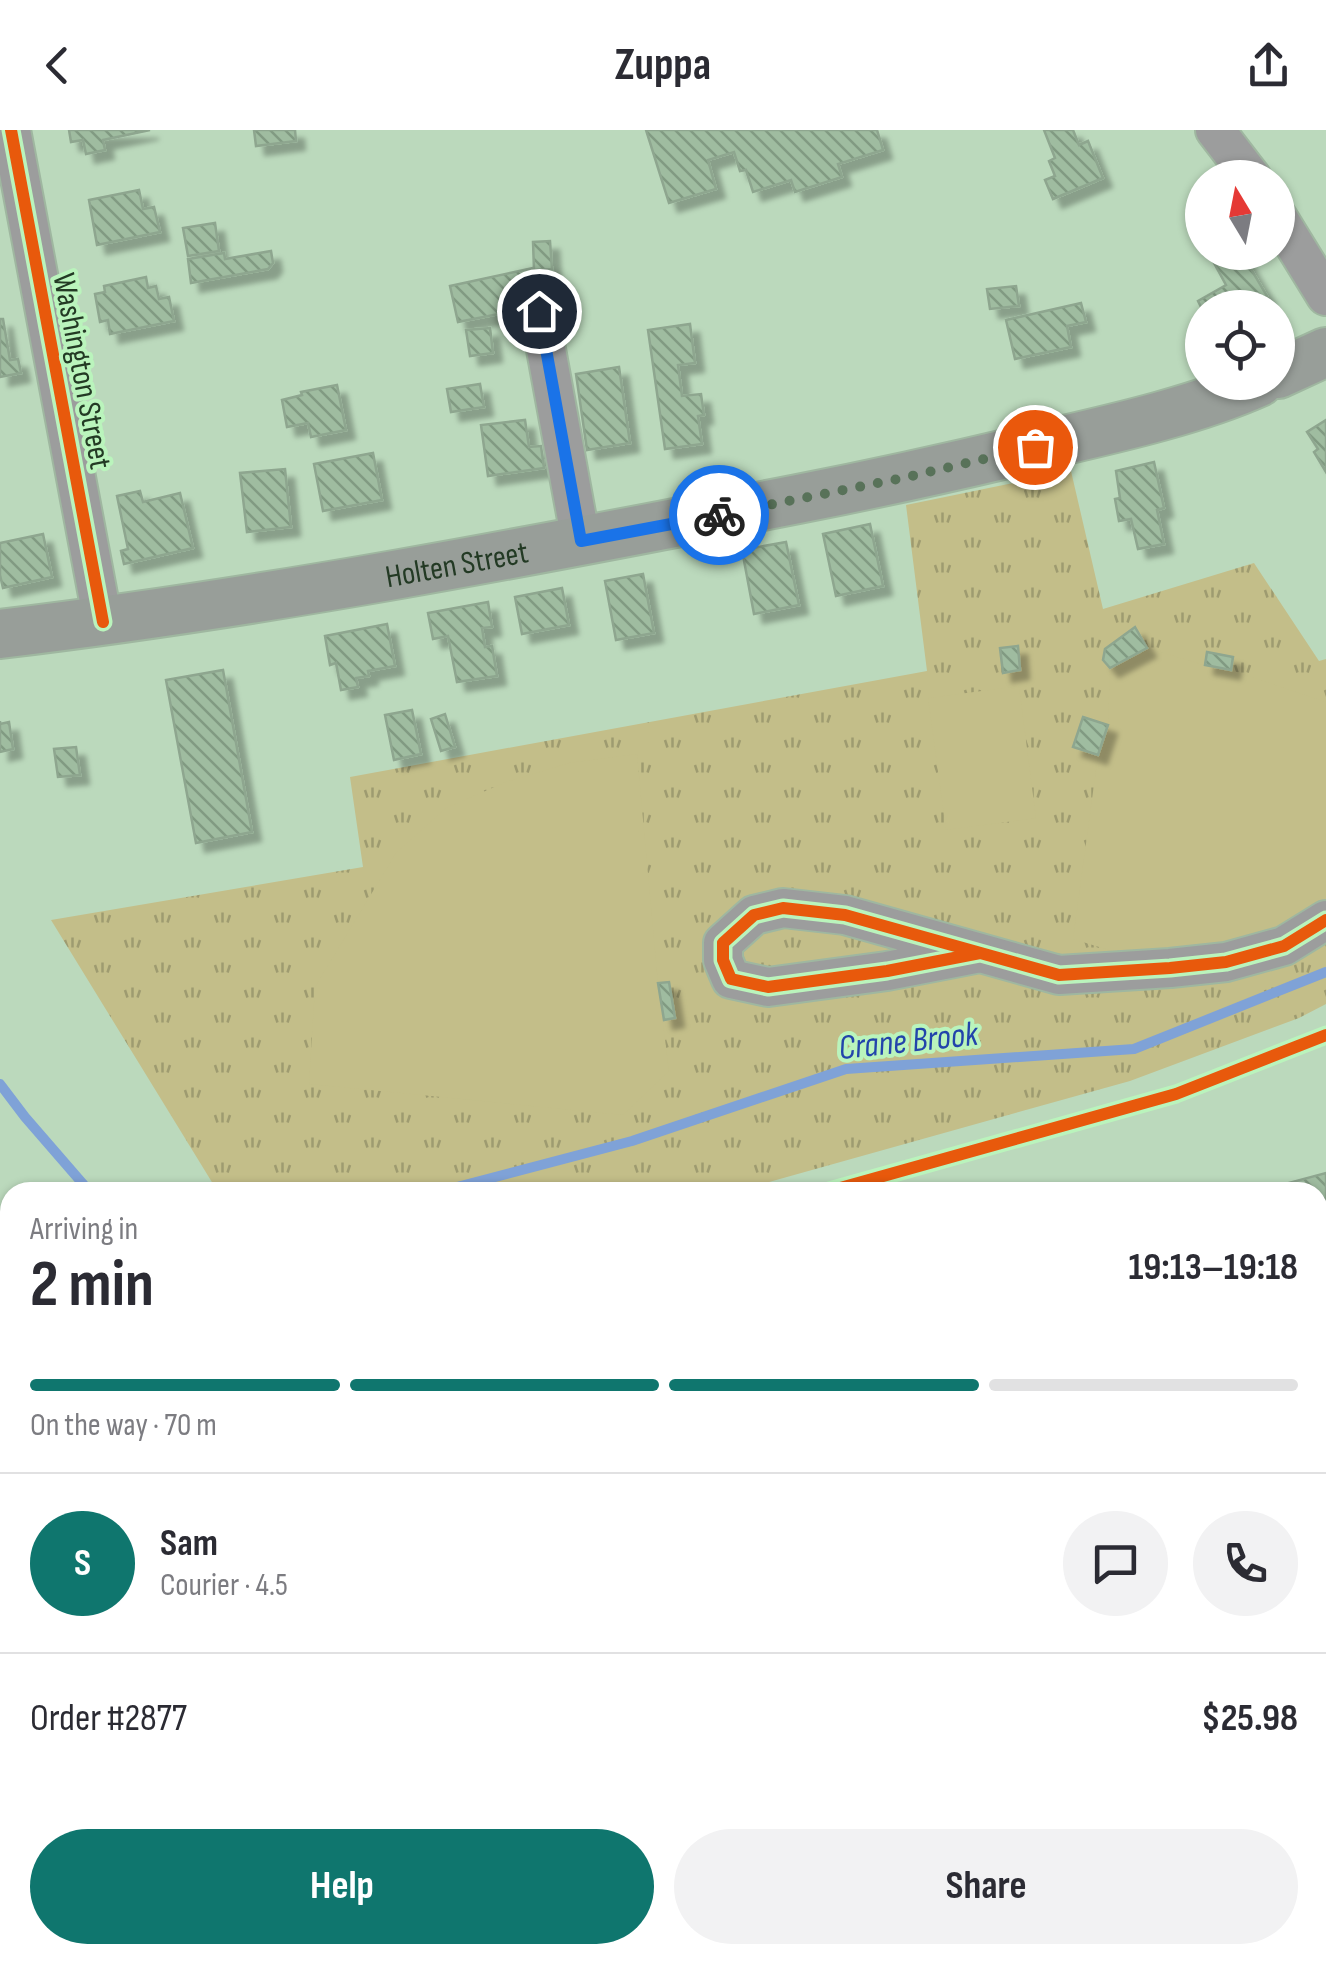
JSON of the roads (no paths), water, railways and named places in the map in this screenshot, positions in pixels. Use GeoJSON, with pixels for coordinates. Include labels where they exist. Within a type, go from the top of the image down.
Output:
{"type":"FeatureCollection","features":[{"type":"Feature","properties":{"kind":"main road"},"geometry":{"type":"LineString","coordinates":[[1295,366],[1326,352]]}},
{"type":"Feature","properties":{"kind":"main road","name":"Holten Street"},"geometry":{"type":"LineString","coordinates":[[0,634],[103,622],[581,541],[903,478],[1101,432],[1213,400]]}},
{"type":"Feature","properties":{"kind":"street","name":"Washington Street"},"geometry":{"type":"LineString","coordinates":[[10,130],[103,622]]}},
{"type":"Feature","properties":{"kind":"street"},"geometry":{"type":"LineString","coordinates":[[1214,130],[1238,160]]}},
{"type":"Feature","properties":{"kind":"street"},"geometry":{"type":"LineString","coordinates":[[1295,246],[1326,296]]}},
{"type":"Feature","properties":{"kind":"street"},"geometry":{"type":"LineString","coordinates":[[539,311],[581,541]]}},
{"type":"Feature","properties":{"kind":"street"},"geometry":{"type":"LineString","coordinates":[[980,954],[768,988],[731,978],[723,943],[754,915],[783,908],[845,915],[1058,975],[1226,962],[1284,946],[1326,920]]}},
{"type":"Feature","properties":{"kind":"waterway","name":"Crane Brook"},"geometry":{"type":"LineString","coordinates":[[476,1182],[632,1141],[846,1069],[1134,1049],[1326,972]]}},
{"type":"Feature","properties":{"kind":"waterway"},"geometry":{"type":"LineString","coordinates":[[0,1084],[81,1182]]}}]}
